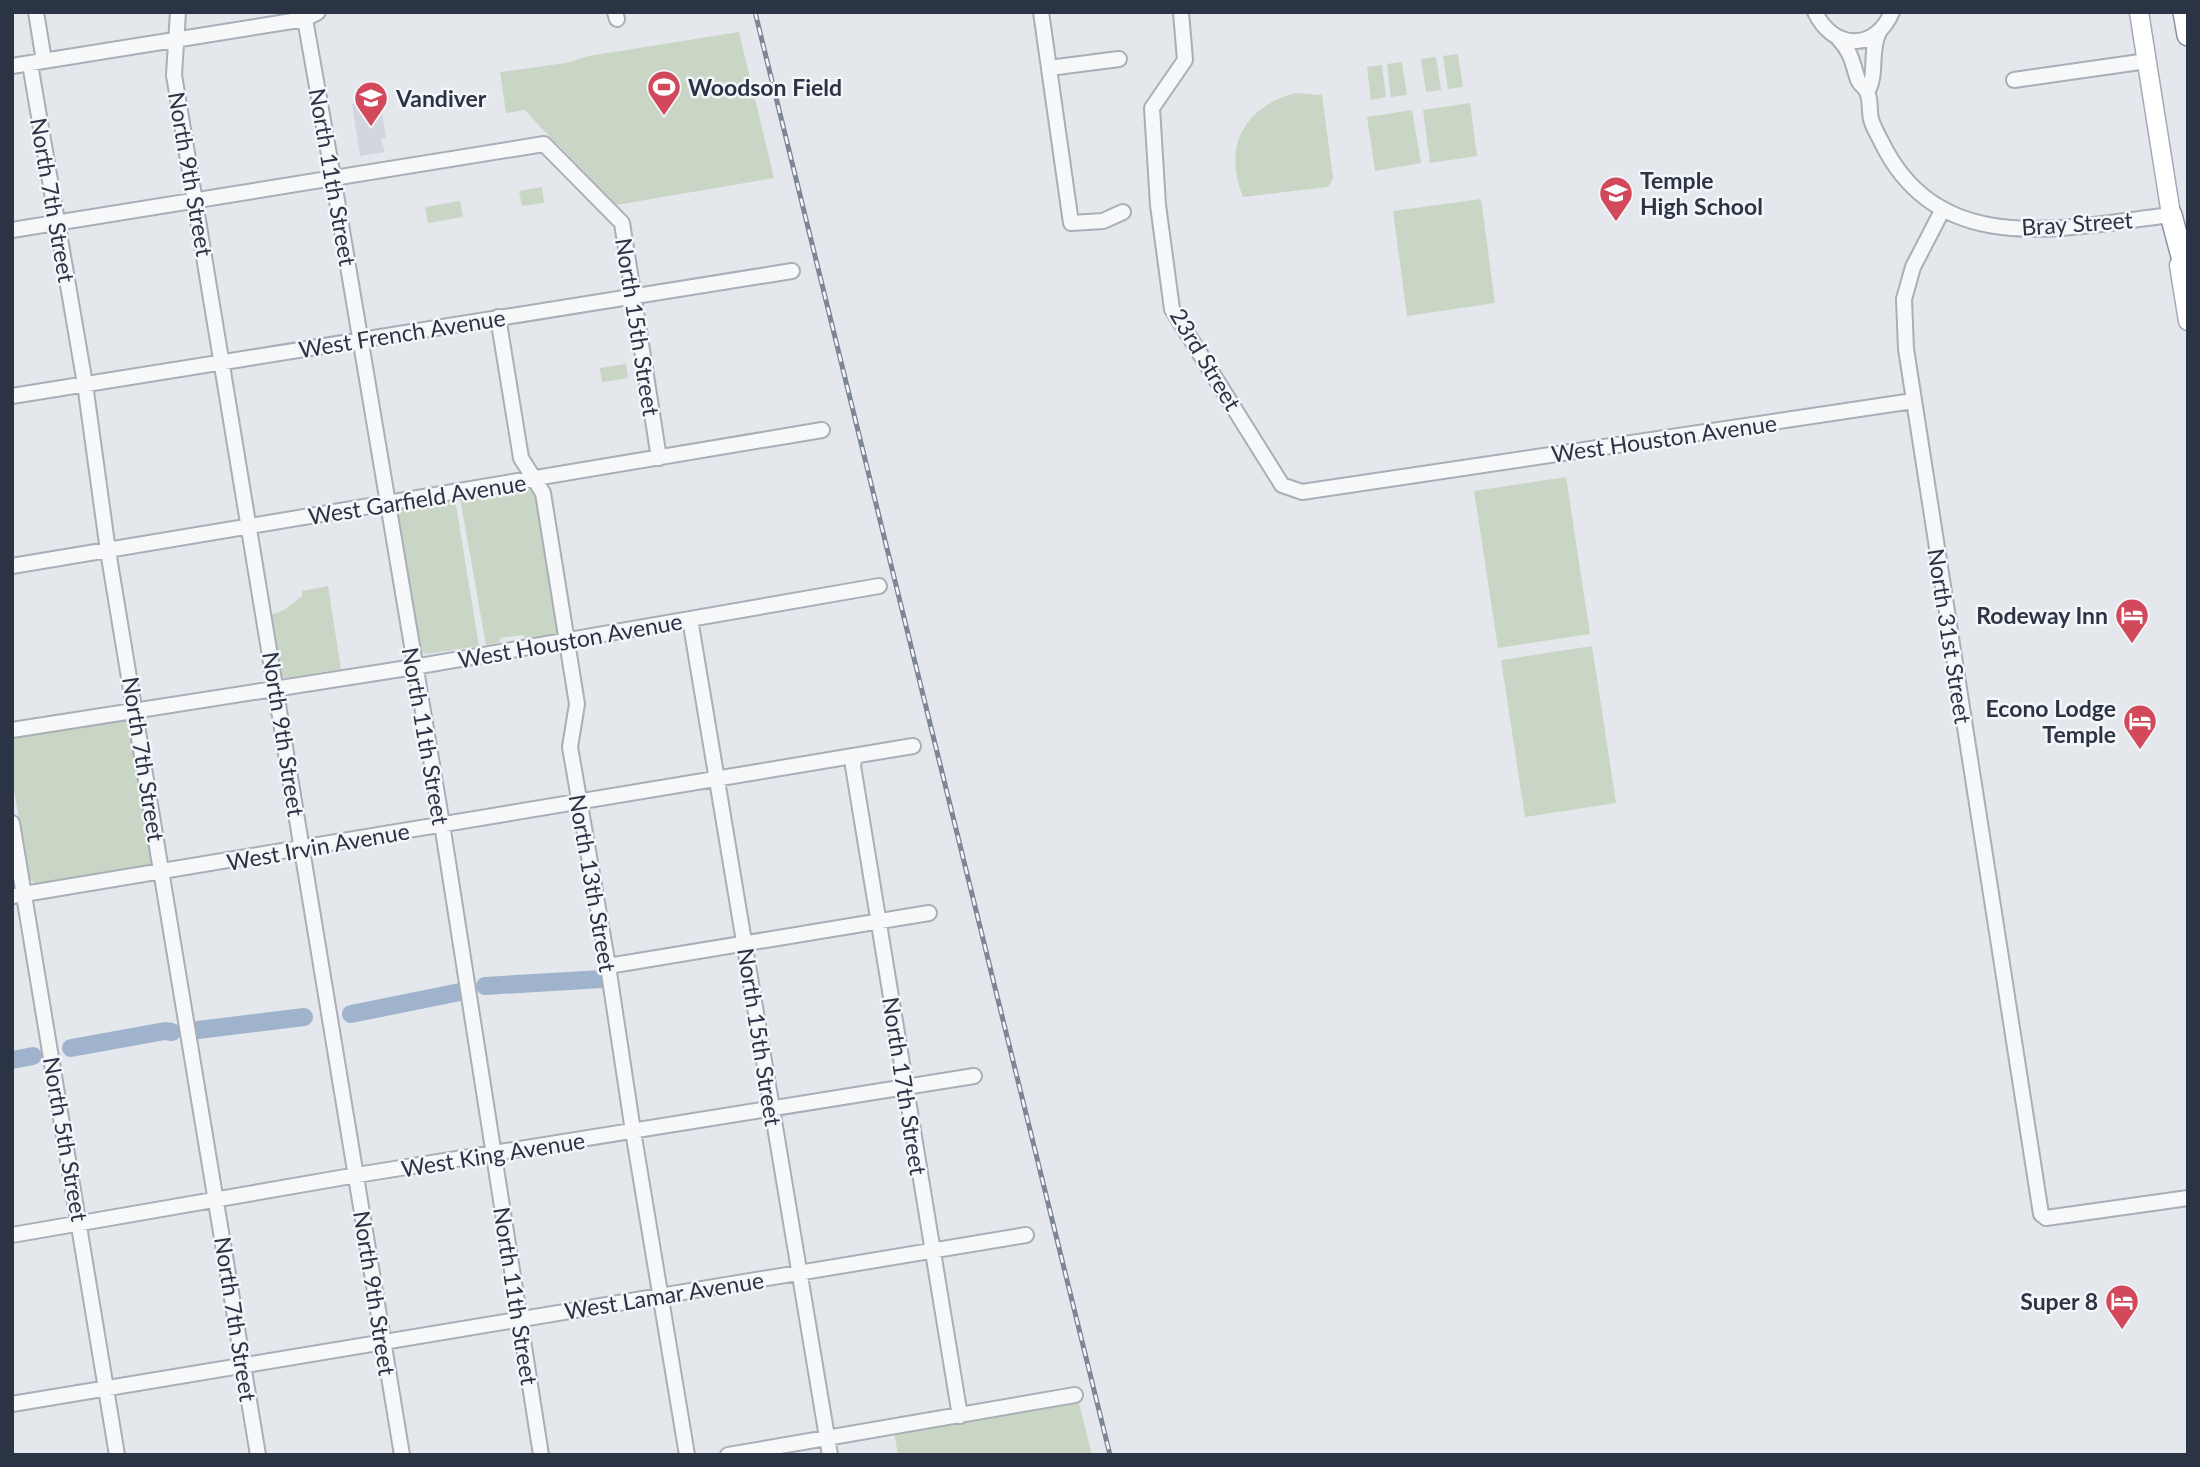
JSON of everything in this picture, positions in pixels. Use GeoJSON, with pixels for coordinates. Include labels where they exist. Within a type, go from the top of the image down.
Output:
{"type":"FeatureCollection","features":[{"type":"Feature","properties":{"kind":"highway"},"geometry":{"type":"LineString","coordinates":[[2184,12],[2188,35]]}},
{"type":"Feature","properties":{"kind":"highway"},"geometry":{"type":"LineString","coordinates":[[2171,215],[2188,279]]}},
{"type":"Feature","properties":{"kind":"main road"},"geometry":{"type":"LineString","coordinates":[[2139,12],[2188,321]]}},
{"type":"Feature","properties":{"kind":"street","name":"North 7th Street"},"geometry":{"type":"LineString","coordinates":[[36,12],[37,62],[56,223],[85,384],[108,551],[258,1455]]}},
{"type":"Feature","properties":{"kind":"street","name":"North 9th Street"},"geometry":{"type":"LineString","coordinates":[[178,12],[174,75],[402,1455]]}},
{"type":"Feature","properties":{"kind":"street"},"geometry":{"type":"LineString","coordinates":[[1041,12],[1071,223],[1103,221],[1124,212]]}},
{"type":"Feature","properties":{"kind":"street","name":"23rd Street"},"geometry":{"type":"LineString","coordinates":[[1181,12],[1185,60],[1152,108],[1158,205],[1172,309],[1282,485],[1302,492],[1416,475]]}},
{"type":"Feature","properties":{"kind":"street"},"geometry":{"type":"LineString","coordinates":[[1815,12],[1821,25],[1838,38],[1856,42],[1879,32]]}},
{"type":"Feature","properties":{"kind":"street"},"geometry":{"type":"LineString","coordinates":[[1867,92],[1873,81],[1873,48],[1879,32],[1892,15]]}},
{"type":"Feature","properties":{"kind":"street"},"geometry":{"type":"LineString","coordinates":[[12,66],[177,41],[311,16]]}},
{"type":"Feature","properties":{"kind":"street","name":"North 11th Street"},"geometry":{"type":"LineString","coordinates":[[311,16],[333,177],[442,824],[541,1455]]}},
{"type":"Feature","properties":{"kind":"street"},"geometry":{"type":"LineString","coordinates":[[1838,38],[1850,54],[1859,83],[1867,92],[1871,120],[1894,166],[1925,197],[1943,209]]}},
{"type":"Feature","properties":{"kind":"street"},"geometry":{"type":"LineString","coordinates":[[1049,68],[1119,59]]}},
{"type":"Feature","properties":{"kind":"street"},"geometry":{"type":"LineString","coordinates":[[2014,80],[2147,61]]}},
{"type":"Feature","properties":{"kind":"street","name":"North 15th Street"},"geometry":{"type":"LineString","coordinates":[[333,177],[544,144],[622,223],[659,458]]}},
{"type":"Feature","properties":{"kind":"street"},"geometry":{"type":"LineString","coordinates":[[12,230],[333,177]]}},
{"type":"Feature","properties":{"kind":"street","name":"Bray Street"},"geometry":{"type":"LineString","coordinates":[[1943,209],[1998,228],[2044,230],[2171,215]]}},
{"type":"Feature","properties":{"kind":"street","name":"North 31st Street"},"geometry":{"type":"LineString","coordinates":[[1943,209],[1913,267],[1904,299],[1906,349],[2040,1214],[2046,1218],[2188,1198]]}},
{"type":"Feature","properties":{"kind":"street","name":"West French Avenue"},"geometry":{"type":"LineString","coordinates":[[12,396],[792,271]]}},
{"type":"Feature","properties":{"kind":"street","name":"North 13th Street"},"geometry":{"type":"LineString","coordinates":[[498,317],[521,458],[543,493],[577,704],[570,747],[578,801],[608,966],[687,1455]]}},
{"type":"Feature","properties":{"kind":"street","name":"West Houston Avenue"},"geometry":{"type":"LineString","coordinates":[[1416,475],[1913,401]]}},
{"type":"Feature","properties":{"kind":"street","name":"West Garfield Avenue"},"geometry":{"type":"LineString","coordinates":[[12,566],[822,430]]}},
{"type":"Feature","properties":{"kind":"street","name":"West Houston Avenue"},"geometry":{"type":"LineString","coordinates":[[12,730],[414,667],[879,586]]}},
{"type":"Feature","properties":{"kind":"street","name":"North 15th Street"},"geometry":{"type":"LineString","coordinates":[[690,619],[830,1455]]}},
{"type":"Feature","properties":{"kind":"street","name":"West Irvin Avenue"},"geometry":{"type":"LineString","coordinates":[[18,895],[913,746]]}},
{"type":"Feature","properties":{"kind":"street","name":"North 17th Street"},"geometry":{"type":"LineString","coordinates":[[855,756],[853,766],[960,1416]]}},
{"type":"Feature","properties":{"kind":"street","name":"North 5th Street"},"geometry":{"type":"LineString","coordinates":[[12,823],[18,895],[80,1222],[117,1455]]}},
{"type":"Feature","properties":{"kind":"street"},"geometry":{"type":"LineString","coordinates":[[608,966],[929,913]]}},
{"type":"Feature","properties":{"kind":"street","name":"West King Avenue"},"geometry":{"type":"LineString","coordinates":[[12,1235],[357,1175],[974,1076]]}},
{"type":"Feature","properties":{"kind":"street","name":"West Lamar Avenue"},"geometry":{"type":"LineString","coordinates":[[12,1404],[1026,1235]]}},
{"type":"Feature","properties":{"kind":"street"},"geometry":{"type":"LineString","coordinates":[[728,1455],[1075,1395]]}},
{"type":"Feature","properties":{"kind":"shaded area","name":"Vandiver"},"geometry":{"type":"Polygon","coordinates":[[[375,100],[377,113],[382,113],[386,138],[381,139],[385,152],[360,156],[352,104],[375,100]]]}},
{"type":"Feature","properties":{"kind":"green space","name":"Woodson Field"},"geometry":{"type":"Polygon","coordinates":[[[739,32],[774,178],[616,205],[525,110],[506,113],[500,72],[739,32]]]}},
{"type":"Feature","properties":{"kind":"green space"},"geometry":{"type":"Polygon","coordinates":[[[1458,54],[1463,87],[1448,89],[1443,56],[1458,54]]]}},
{"type":"Feature","properties":{"kind":"green space"},"geometry":{"type":"Polygon","coordinates":[[[1436,57],[1441,90],[1426,92],[1421,59],[1436,57]]]}},
{"type":"Feature","properties":{"kind":"green space"},"geometry":{"type":"Polygon","coordinates":[[[1402,62],[1407,95],[1391,97],[1387,64],[1402,62]]]}},
{"type":"Feature","properties":{"kind":"green space"},"geometry":{"type":"Polygon","coordinates":[[[1382,65],[1386,97],[1371,100],[1367,67],[1382,65]]]}},
{"type":"Feature","properties":{"kind":"green space"},"geometry":{"type":"Polygon","coordinates":[[[1295,93],[1322,95],[1333,178],[1328,187],[1243,197],[1235,161],[1242,132],[1250,119],[1262,108],[1295,93]]]}},
{"type":"Feature","properties":{"kind":"green space"},"geometry":{"type":"Polygon","coordinates":[[[1470,103],[1477,156],[1430,163],[1423,110],[1470,103]]]}},
{"type":"Feature","properties":{"kind":"green space"},"geometry":{"type":"Polygon","coordinates":[[[1412,110],[1421,163],[1375,171],[1367,117],[1412,110]]]}},
{"type":"Feature","properties":{"kind":"green space"},"geometry":{"type":"Polygon","coordinates":[[[542,187],[544,203],[522,206],[519,191],[542,187]]]}},
{"type":"Feature","properties":{"kind":"green space"},"geometry":{"type":"Polygon","coordinates":[[[1481,199],[1495,303],[1407,316],[1393,211],[1481,199]]]}},
{"type":"Feature","properties":{"kind":"green space"},"geometry":{"type":"Polygon","coordinates":[[[460,201],[463,217],[428,223],[425,207],[460,201]]]}},
{"type":"Feature","properties":{"kind":"green space"},"geometry":{"type":"Polygon","coordinates":[[[626,364],[628,378],[602,382],[600,368],[626,364]]]}},
{"type":"Feature","properties":{"kind":"green space"},"geometry":{"type":"Polygon","coordinates":[[[1566,477],[1590,634],[1498,648],[1474,491],[1566,477]]]}},
{"type":"Feature","properties":{"kind":"green space"},"geometry":{"type":"Polygon","coordinates":[[[529,487],[535,492],[559,634],[525,639],[523,635],[500,638],[500,642],[486,645],[460,498],[529,487]]]}},
{"type":"Feature","properties":{"kind":"green space"},"geometry":{"type":"Polygon","coordinates":[[[455,499],[479,646],[426,654],[419,650],[397,514],[401,508],[455,499]]]}},
{"type":"Feature","properties":{"kind":"green space"},"geometry":{"type":"Polygon","coordinates":[[[328,586],[341,669],[285,678],[281,676],[271,615],[284,610],[302,596],[302,591],[328,586]]]}},
{"type":"Feature","properties":{"kind":"green space"},"geometry":{"type":"Polygon","coordinates":[[[1592,646],[1616,803],[1525,817],[1501,660],[1592,646]]]}},
{"type":"Feature","properties":{"kind":"green space"},"geometry":{"type":"Polygon","coordinates":[[[130,719],[155,858],[150,866],[36,884],[29,879],[12,777],[12,737],[130,719]]]}},
{"type":"Feature","properties":{"kind":"green space"},"geometry":{"type":"Polygon","coordinates":[[[1079,1403],[1092,1455],[898,1455],[894,1432],[1079,1403]]]}},
{"type":"Feature","properties":{"kind":"waterway"},"geometry":{"type":"LineString","coordinates":[[485,986],[602,979]]}},
{"type":"Feature","properties":{"kind":"waterway"},"geometry":{"type":"LineString","coordinates":[[351,1014],[460,992]]}},
{"type":"Feature","properties":{"kind":"waterway"},"geometry":{"type":"LineString","coordinates":[[198,1030],[304,1017]]}},
{"type":"Feature","properties":{"kind":"waterway"},"geometry":{"type":"LineString","coordinates":[[71,1048],[172,1032]]}},
{"type":"Feature","properties":{"kind":"waterway"},"geometry":{"type":"LineString","coordinates":[[12,1060],[33,1056]]}},
{"type":"Feature","properties":{"kind":"railway"},"geometry":{"type":"LineString","coordinates":[[755,12],[1110,1455]]}},
{"type":"Feature","properties":{"kind":"place","name":"Woodson Field"},"geometry":{"type":"Point","coordinates":[664,117]}},
{"type":"Feature","properties":{"kind":"place","name":"Vandiver"},"geometry":{"type":"Point","coordinates":[371,128]}},
{"type":"Feature","properties":{"kind":"place","name":"Temple High School"},"geometry":{"type":"Point","coordinates":[1616,223]}},
{"type":"Feature","properties":{"kind":"place","name":"Rodeway Inn"},"geometry":{"type":"Point","coordinates":[2132,645]}},
{"type":"Feature","properties":{"kind":"place","name":"Econo Lodge Temple"},"geometry":{"type":"Point","coordinates":[2140,751]}},
{"type":"Feature","properties":{"kind":"place","name":"Super 8"},"geometry":{"type":"Point","coordinates":[2122,1331]}}]}
